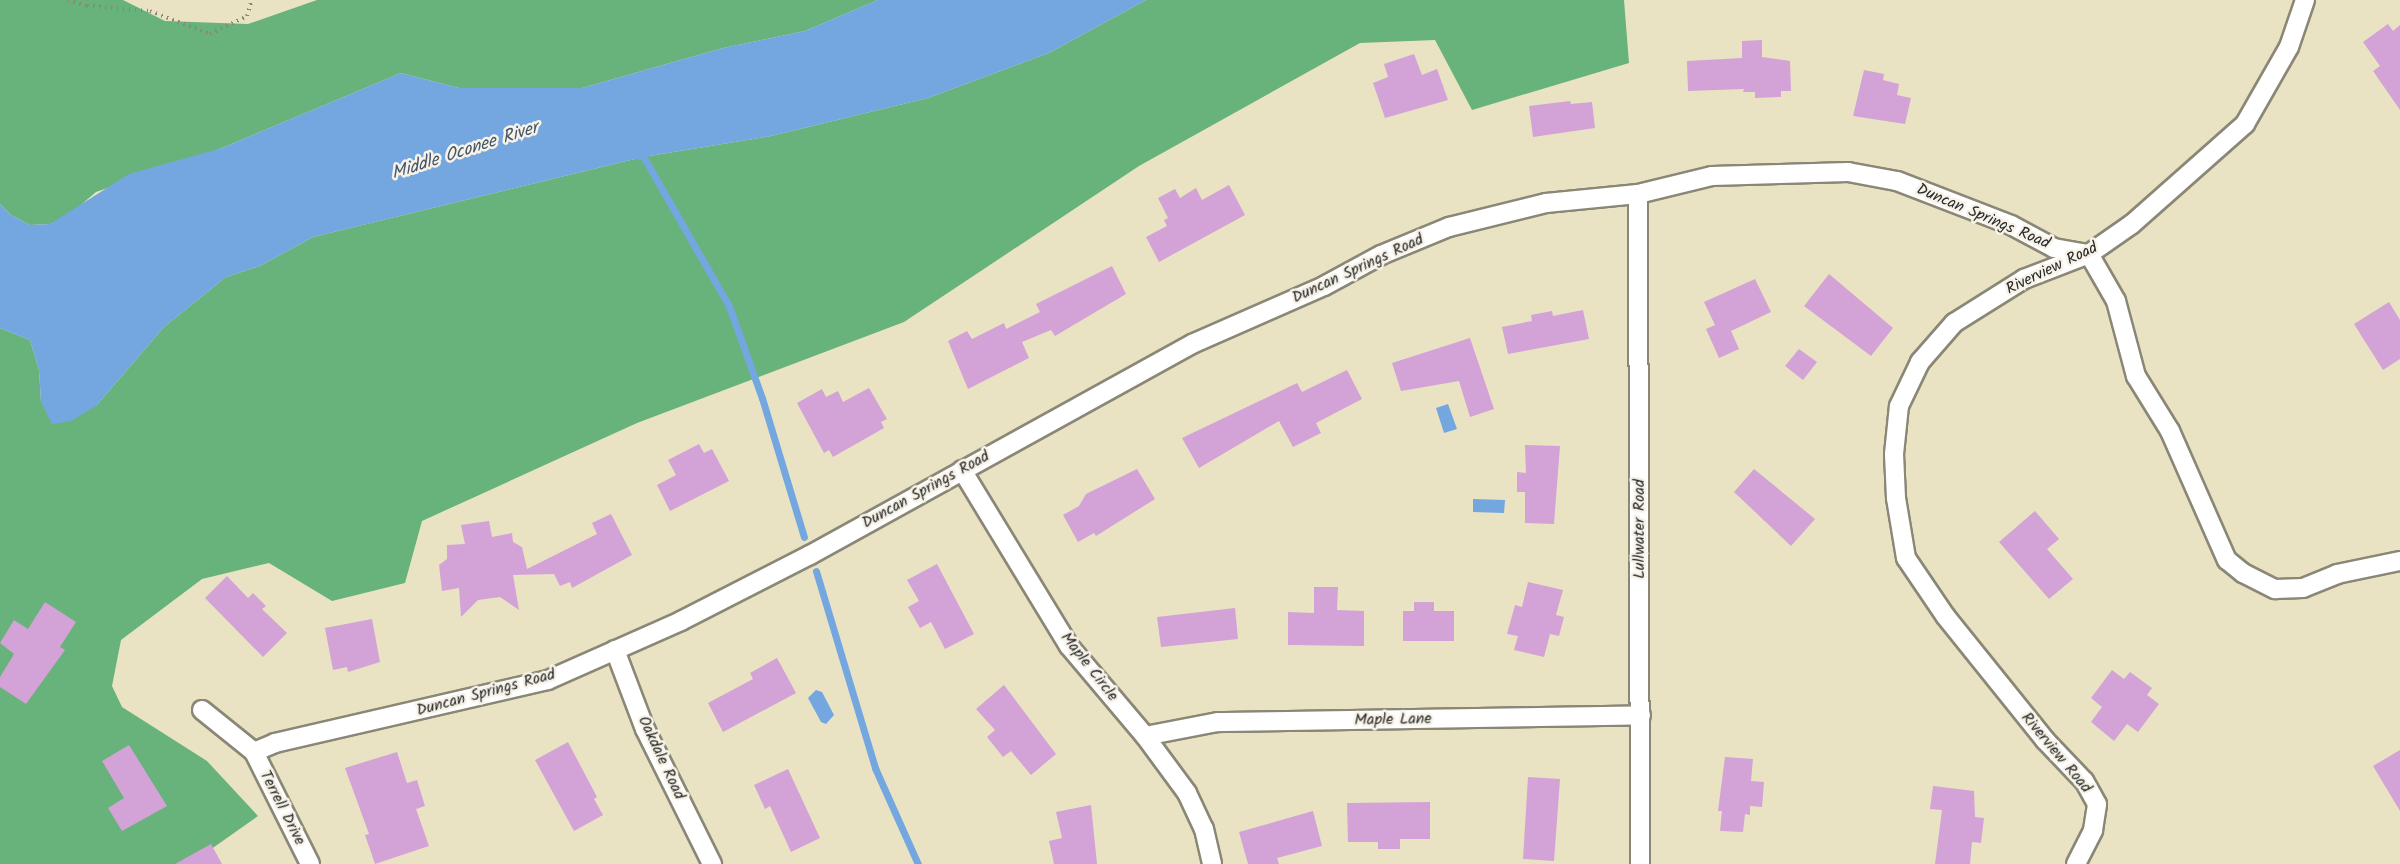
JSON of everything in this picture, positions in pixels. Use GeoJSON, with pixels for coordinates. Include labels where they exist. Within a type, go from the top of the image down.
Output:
{"type":"FeatureCollection","features":[{"type":"Feature","properties":{"kind":"street","name":"Riverview Road"},"geometry":{"type":"LineString","coordinates":[[2076,864],[2093,830],[2097,804],[2084,781],[2044,740],[1959,634],[1906,558],[1896,498],[1894,454],[1899,406],[1920,362],[1954,323],[2024,279],[2089,255],[2132,224],[2245,124],[2289,46],[2305,0]]}},
{"type":"Feature","properties":{"kind":"street","name":"Duncan Springs Road"},"geometry":{"type":"LineString","coordinates":[[254,752],[275,743],[548,680],[810,555],[1192,344],[1324,286],[1391,251],[1489,215],[1579,198],[1638,194],[1712,176],[1848,172],[1897,181],[2001,221],[2054,248],[2089,255]]}},
{"type":"Feature","properties":{"kind":"street","name":"Lullwater Road"},"geometry":{"type":"LineString","coordinates":[[1638,194],[1640,864]]}},
{"type":"Feature","properties":{"kind":"street"},"geometry":{"type":"LineString","coordinates":[[2089,255],[2116,302],[2136,376],[2170,431],[2227,560],[2243,573],[2275,589],[2303,588],[2337,574],[2400,561]]}},
{"type":"Feature","properties":{"kind":"street","name":"Maple Circle"},"geometry":{"type":"LineString","coordinates":[[962,470],[1069,646],[1145,736],[1187,793],[1204,830],[1212,864]]}},
{"type":"Feature","properties":{"kind":"street","name":"Oakdale Road"},"geometry":{"type":"LineString","coordinates":[[615,650],[645,729],[712,864]]}},
{"type":"Feature","properties":{"kind":"street"},"geometry":{"type":"LineString","coordinates":[[202,710],[254,752]]}},
{"type":"Feature","properties":{"kind":"street","name":"Maple Lane"},"geometry":{"type":"LineString","coordinates":[[1145,736],[1218,722],[1641,715]]}},
{"type":"Feature","properties":{"kind":"street","name":"Terrell Drive"},"geometry":{"type":"LineString","coordinates":[[254,752],[310,864]]}},
{"type":"Feature","properties":{"kind":"path"},"geometry":{"type":"LineString","coordinates":[[68,0],[87,6],[150,11],[210,34],[247,16],[252,0]]}},
{"type":"Feature","properties":{"kind":"green space"},"geometry":{"type":"Polygon","coordinates":[[[0,0],[123,0],[165,21],[248,24],[317,0],[878,0],[805,31],[723,48],[582,88],[459,88],[401,73],[222,148],[96,192],[69,215],[50,224],[30,225],[11,215],[0,204],[0,0]]]}},
{"type":"Feature","properties":{"kind":"green space"},"geometry":{"type":"Polygon","coordinates":[[[1146,0],[1624,0],[1629,63],[1472,110],[1435,40],[1360,43],[1139,166],[904,322],[637,423],[422,521],[405,583],[332,601],[269,563],[202,579],[121,640],[112,686],[122,707],[207,761],[258,816],[190,864],[0,864],[0,328],[30,340],[39,370],[41,402],[96,406],[164,327],[226,277],[260,266],[313,237],[643,157],[771,136],[928,98],[1049,53],[1146,0]]]}},
{"type":"Feature","properties":{"kind":"water","name":"Middle Oconee River"},"geometry":{"type":"Polygon","coordinates":[[[878,0],[1146,0],[1049,53],[928,98],[771,136],[643,157],[313,237],[260,266],[226,277],[164,327],[96,406],[71,421],[52,424],[41,402],[39,370],[30,340],[0,328],[0,204],[11,215],[30,225],[50,224],[129,174],[222,148],[401,73],[459,88],[582,88],[723,48],[805,31],[878,0]]]}},
{"type":"Feature","properties":{"kind":"water"},"geometry":{"type":"Polygon","coordinates":[[[1448,404],[1457,429],[1444,433],[1436,408],[1448,404]]]}},
{"type":"Feature","properties":{"kind":"water"},"geometry":{"type":"Polygon","coordinates":[[[1473,499],[1505,500],[1504,513],[1473,512],[1473,499]]]}},
{"type":"Feature","properties":{"kind":"water"},"geometry":{"type":"Polygon","coordinates":[[[816,690],[822,692],[834,715],[826,724],[821,722],[808,698],[816,690]]]}},
{"type":"Feature","properties":{"kind":"building"},"geometry":{"type":"Polygon","coordinates":[[[2388,24],[2393,31],[2400,25],[2400,110],[2373,71],[2380,66],[2363,42],[2388,24]]]}},
{"type":"Feature","properties":{"kind":"building"},"geometry":{"type":"Polygon","coordinates":[[[1762,40],[1762,57],[1790,61],[1791,91],[1781,91],[1781,97],[1755,98],[1755,92],[1743,92],[1744,89],[1688,91],[1687,61],[1742,58],[1742,41],[1762,40]]]}},
{"type":"Feature","properties":{"kind":"building"},"geometry":{"type":"Polygon","coordinates":[[[1414,54],[1422,75],[1437,69],[1448,100],[1385,118],[1373,83],[1388,77],[1384,64],[1414,54]]]}},
{"type":"Feature","properties":{"kind":"building"},"geometry":{"type":"Polygon","coordinates":[[[1864,70],[1884,74],[1883,80],[1899,84],[1897,95],[1911,98],[1905,124],[1853,116],[1864,70]]]}},
{"type":"Feature","properties":{"kind":"building"},"geometry":{"type":"Polygon","coordinates":[[[1570,101],[1571,104],[1592,102],[1595,128],[1533,137],[1529,106],[1570,101]]]}},
{"type":"Feature","properties":{"kind":"building"},"geometry":{"type":"Polygon","coordinates":[[[1229,185],[1245,215],[1159,262],[1146,237],[1167,226],[1164,220],[1168,218],[1158,198],[1175,189],[1180,198],[1196,188],[1202,200],[1229,185]]]}},
{"type":"Feature","properties":{"kind":"building"},"geometry":{"type":"Polygon","coordinates":[[[1112,266],[1126,294],[1055,336],[1051,330],[1022,342],[1029,358],[968,389],[948,341],[967,331],[972,339],[1004,323],[1006,329],[1040,312],[1036,304],[1112,266]]]}},
{"type":"Feature","properties":{"kind":"building"},"geometry":{"type":"Polygon","coordinates":[[[1829,274],[1893,328],[1871,356],[1804,306],[1829,274]]]}},
{"type":"Feature","properties":{"kind":"building"},"geometry":{"type":"Polygon","coordinates":[[[1755,279],[1771,312],[1731,331],[1739,349],[1719,358],[1706,329],[1715,325],[1704,302],[1755,279]]]}},
{"type":"Feature","properties":{"kind":"building"},"geometry":{"type":"Polygon","coordinates":[[[2389,302],[2400,320],[2400,359],[2383,370],[2354,324],[2389,302]]]}},
{"type":"Feature","properties":{"kind":"building"},"geometry":{"type":"Polygon","coordinates":[[[1583,310],[1589,339],[1508,354],[1502,327],[1532,321],[1531,315],[1552,311],[1553,316],[1583,310]]]}},
{"type":"Feature","properties":{"kind":"building"},"geometry":{"type":"Polygon","coordinates":[[[1470,338],[1494,409],[1470,417],[1459,381],[1401,391],[1392,363],[1470,338]]]}},
{"type":"Feature","properties":{"kind":"building"},"geometry":{"type":"Polygon","coordinates":[[[1799,349],[1817,362],[1803,380],[1785,366],[1799,349]]]}},
{"type":"Feature","properties":{"kind":"building"},"geometry":{"type":"Polygon","coordinates":[[[1347,370],[1362,399],[1316,423],[1321,433],[1293,447],[1279,421],[1199,468],[1182,438],[1297,383],[1302,392],[1347,370]]]}},
{"type":"Feature","properties":{"kind":"building"},"geometry":{"type":"Polygon","coordinates":[[[869,388],[887,419],[881,422],[884,428],[833,457],[829,450],[824,453],[797,403],[822,389],[826,397],[838,391],[843,402],[869,388]]]}},
{"type":"Feature","properties":{"kind":"building"},"geometry":{"type":"Polygon","coordinates":[[[699,444],[704,453],[712,449],[729,481],[670,511],[657,485],[676,475],[668,460],[699,444]]]}},
{"type":"Feature","properties":{"kind":"building"},"geometry":{"type":"Polygon","coordinates":[[[1525,445],[1560,446],[1554,524],[1525,523],[1525,492],[1517,492],[1517,472],[1526,473],[1525,445]]]}},
{"type":"Feature","properties":{"kind":"building"},"geometry":{"type":"Polygon","coordinates":[[[1137,469],[1155,499],[1096,536],[1094,533],[1078,542],[1063,515],[1079,506],[1086,494],[1137,469]]]}},
{"type":"Feature","properties":{"kind":"building"},"geometry":{"type":"Polygon","coordinates":[[[1754,469],[1815,519],[1791,546],[1734,492],[1754,469]]]}},
{"type":"Feature","properties":{"kind":"building"},"geometry":{"type":"Polygon","coordinates":[[[2035,511],[2059,539],[2047,549],[2073,579],[2049,599],[1999,542],[2035,511]]]}},
{"type":"Feature","properties":{"kind":"building"},"geometry":{"type":"Polygon","coordinates":[[[611,514],[632,555],[572,588],[570,582],[560,586],[554,574],[513,575],[519,610],[500,597],[478,600],[461,617],[459,588],[442,591],[439,565],[447,559],[447,545],[465,544],[461,525],[489,521],[492,537],[512,533],[513,542],[522,547],[527,569],[597,534],[592,523],[611,514]]]}},
{"type":"Feature","properties":{"kind":"building"},"geometry":{"type":"Polygon","coordinates":[[[937,564],[974,634],[945,649],[931,622],[920,628],[908,607],[919,601],[907,580],[937,564]]]}},
{"type":"Feature","properties":{"kind":"building"},"geometry":{"type":"Polygon","coordinates":[[[227,576],[248,598],[253,593],[266,606],[262,609],[287,633],[263,657],[205,598],[227,576]]]}},
{"type":"Feature","properties":{"kind":"building"},"geometry":{"type":"Polygon","coordinates":[[[1528,582],[1563,590],[1556,615],[1564,617],[1559,636],[1550,634],[1544,657],[1514,650],[1518,636],[1507,634],[1515,605],[1522,607],[1528,582]]]}},
{"type":"Feature","properties":{"kind":"building"},"geometry":{"type":"Polygon","coordinates":[[[1314,587],[1338,587],[1337,610],[1364,611],[1364,646],[1288,645],[1288,612],[1314,613],[1314,587]]]}},
{"type":"Feature","properties":{"kind":"building"},"geometry":{"type":"Polygon","coordinates":[[[45,602],[76,622],[60,647],[65,650],[26,704],[0,687],[0,677],[14,654],[0,643],[14,620],[28,629],[45,602]]]}},
{"type":"Feature","properties":{"kind":"building"},"geometry":{"type":"Polygon","coordinates":[[[1414,602],[1434,602],[1434,611],[1454,611],[1454,641],[1403,641],[1403,611],[1414,611],[1414,602]]]}},
{"type":"Feature","properties":{"kind":"building"},"geometry":{"type":"Polygon","coordinates":[[[1235,608],[1238,639],[1161,647],[1157,617],[1235,608]]]}},
{"type":"Feature","properties":{"kind":"building"},"geometry":{"type":"Polygon","coordinates":[[[372,619],[380,662],[348,672],[347,667],[333,670],[325,628],[372,619]]]}},
{"type":"Feature","properties":{"kind":"building"},"geometry":{"type":"Polygon","coordinates":[[[777,658],[796,693],[723,732],[708,703],[753,679],[750,673],[777,658]]]}},
{"type":"Feature","properties":{"kind":"building"},"geometry":{"type":"Polygon","coordinates":[[[2112,670],[2124,679],[2130,672],[2152,688],[2147,695],[2159,704],[2138,732],[2127,724],[2114,741],[2091,722],[2102,707],[2091,698],[2112,670]]]}},
{"type":"Feature","properties":{"kind":"building"},"geometry":{"type":"Polygon","coordinates":[[[1004,685],[1056,754],[1031,775],[1011,751],[1003,757],[987,737],[995,730],[976,709],[1004,685]]]}},
{"type":"Feature","properties":{"kind":"building"},"geometry":{"type":"Polygon","coordinates":[[[568,742],[597,797],[594,799],[603,815],[574,831],[535,760],[568,742]]]}},
{"type":"Feature","properties":{"kind":"building"},"geometry":{"type":"Polygon","coordinates":[[[129,745],[167,806],[122,831],[108,808],[124,798],[102,761],[129,745]]]}},
{"type":"Feature","properties":{"kind":"building"},"geometry":{"type":"Polygon","coordinates":[[[2400,750],[2400,811],[2373,766],[2400,750]]]}},
{"type":"Feature","properties":{"kind":"building"},"geometry":{"type":"Polygon","coordinates":[[[397,752],[407,783],[417,780],[425,806],[416,809],[429,846],[375,864],[365,835],[369,834],[345,768],[397,752]]]}},
{"type":"Feature","properties":{"kind":"building"},"geometry":{"type":"Polygon","coordinates":[[[1725,757],[1753,759],[1751,781],[1764,782],[1762,807],[1750,806],[1750,815],[1745,814],[1743,832],[1720,831],[1722,811],[1718,811],[1725,757]]]}},
{"type":"Feature","properties":{"kind":"building"},"geometry":{"type":"Polygon","coordinates":[[[788,769],[820,838],[791,852],[770,806],[765,809],[754,785],[788,769]]]}},
{"type":"Feature","properties":{"kind":"building"},"geometry":{"type":"Polygon","coordinates":[[[1528,777],[1560,779],[1554,861],[1523,859],[1528,777]]]}},
{"type":"Feature","properties":{"kind":"building"},"geometry":{"type":"Polygon","coordinates":[[[1933,786],[1974,791],[1975,817],[1984,818],[1981,843],[1972,842],[1970,864],[1935,864],[1942,810],[1930,809],[1933,786]]]}},
{"type":"Feature","properties":{"kind":"building"},"geometry":{"type":"Polygon","coordinates":[[[1430,802],[1430,839],[1400,839],[1400,849],[1378,849],[1378,842],[1348,842],[1347,803],[1430,802]]]}},
{"type":"Feature","properties":{"kind":"building"},"geometry":{"type":"Polygon","coordinates":[[[1091,805],[1097,864],[1054,864],[1049,841],[1062,838],[1056,812],[1091,805]]]}},
{"type":"Feature","properties":{"kind":"building"},"geometry":{"type":"Polygon","coordinates":[[[1313,811],[1322,846],[1277,858],[1279,864],[1248,864],[1239,832],[1313,811]]]}},
{"type":"Feature","properties":{"kind":"building"},"geometry":{"type":"Polygon","coordinates":[[[211,844],[222,864],[175,864],[211,844]]]}},
{"type":"Feature","properties":{"kind":"waterway"},"geometry":{"type":"LineString","coordinates":[[636,155],[643,156],[729,306],[762,398],[804,537]]}},
{"type":"Feature","properties":{"kind":"waterway"},"geometry":{"type":"LineString","coordinates":[[816,571],[875,768],[918,864]]}}]}
